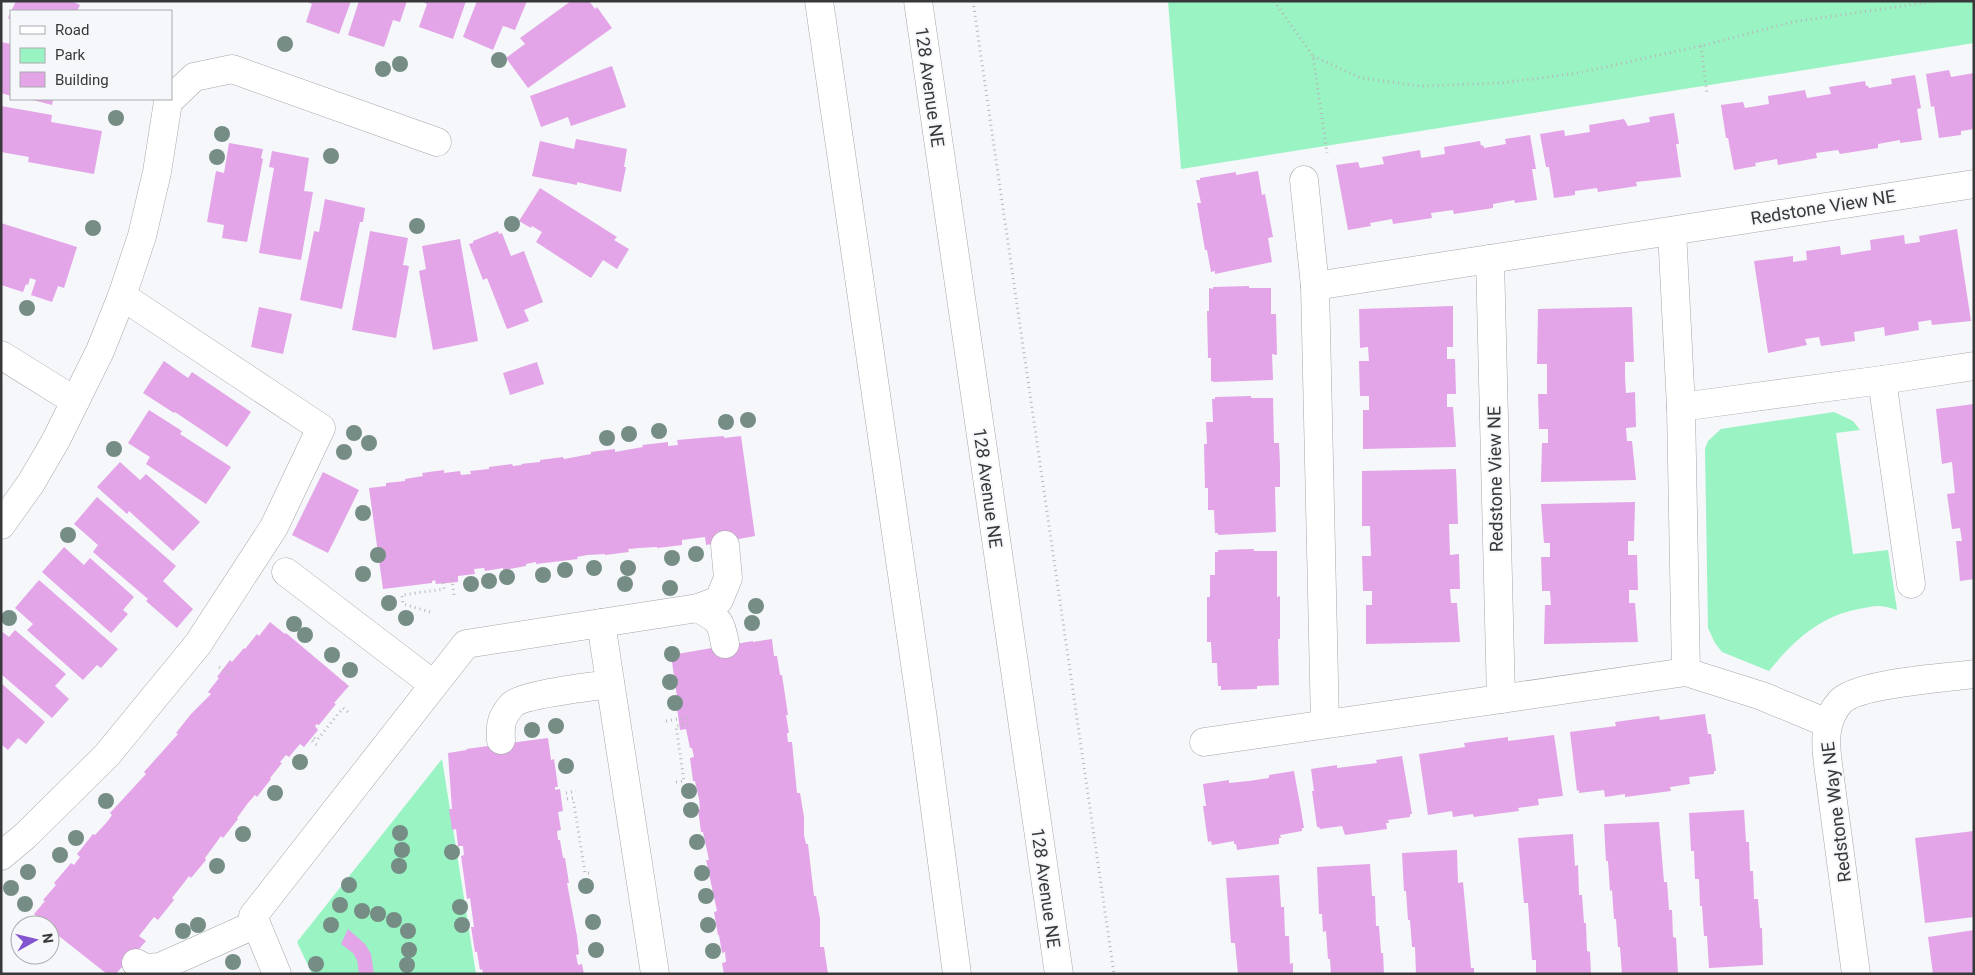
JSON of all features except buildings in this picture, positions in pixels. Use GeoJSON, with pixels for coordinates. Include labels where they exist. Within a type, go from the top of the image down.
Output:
{"type":"FeatureCollection","features":[{"type":"Feature","properties":{"kind":"main road"},"geometry":{"type":"LineString","coordinates":[[819,1],[923,719],[957,974]]}},
{"type":"Feature","properties":{"kind":"main road","name":"128 Avenue NE"},"geometry":{"type":"LineString","coordinates":[[918,1],[1059,974]]}},
{"type":"Feature","properties":{"kind":"main road"},"geometry":{"type":"LineString","coordinates":[[172,98],[194,77],[232,69],[437,142]]}},
{"type":"Feature","properties":{"kind":"main road"},"geometry":{"type":"LineString","coordinates":[[1,525],[31,483],[76,401],[100,351],[122,296],[142,236],[155,181],[168,102],[170,100]]}},
{"type":"Feature","properties":{"kind":"main road"},"geometry":{"type":"LineString","coordinates":[[1304,180],[1315,286],[1325,724]]}},
{"type":"Feature","properties":{"kind":"main road","name":"Redstone View NE"},"geometry":{"type":"LineString","coordinates":[[1315,286],[1974,184]]}},
{"type":"Feature","properties":{"kind":"main road"},"geometry":{"type":"LineString","coordinates":[[1672,231],[1681,407],[1686,672]]}},
{"type":"Feature","properties":{"kind":"main road","name":"Redstone View NE"},"geometry":{"type":"LineString","coordinates":[[1490,259],[1501,699]]}},
{"type":"Feature","properties":{"kind":"main road"},"geometry":{"type":"LineString","coordinates":[[1,856],[25,836],[107,755],[198,644],[274,527],[321,428],[122,296]]}},
{"type":"Feature","properties":{"kind":"main road"},"geometry":{"type":"LineString","coordinates":[[1,355],[76,401]]}},
{"type":"Feature","properties":{"kind":"main road"},"geometry":{"type":"LineString","coordinates":[[1681,407],[1974,366]]}},
{"type":"Feature","properties":{"kind":"main road"},"geometry":{"type":"LineString","coordinates":[[1882,380],[1911,584]]}},
{"type":"Feature","properties":{"kind":"main road"},"geometry":{"type":"LineString","coordinates":[[277,974],[253,916],[466,644],[698,608],[719,600],[728,578],[725,544]]}},
{"type":"Feature","properties":{"kind":"main road"},"geometry":{"type":"LineString","coordinates":[[286,572],[434,685]]}},
{"type":"Feature","properties":{"kind":"main road"},"geometry":{"type":"LineString","coordinates":[[698,608],[715,618],[722,625],[725,644]]}},
{"type":"Feature","properties":{"kind":"main road"},"geometry":{"type":"LineString","coordinates":[[601,623],[655,974]]}},
{"type":"Feature","properties":{"kind":"main road"},"geometry":{"type":"LineString","coordinates":[[1204,742],[1686,672],[1762,696],[1827,723]]}},
{"type":"Feature","properties":{"kind":"main road","name":"Redstone Way NE"},"geometry":{"type":"LineString","coordinates":[[1856,974],[1828,764],[1827,723],[1840,702],[1865,689],[1974,674]]}},
{"type":"Feature","properties":{"kind":"main road"},"geometry":{"type":"LineString","coordinates":[[501,740],[500,724],[513,704],[536,696],[610,684]]}},
{"type":"Feature","properties":{"kind":"main road"},"geometry":{"type":"LineString","coordinates":[[923,719],[974,974]]}},
{"type":"Feature","properties":{"kind":"main road"},"geometry":{"type":"LineString","coordinates":[[136,963],[145,968],[160,967],[256,924]]}},
{"type":"Feature","properties":{"kind":"path"},"geometry":{"type":"LineString","coordinates":[[973,1],[1114,974]]}},
{"type":"Feature","properties":{"kind":"path"},"geometry":{"type":"LineString","coordinates":[[1274,1],[1313,56],[1327,153]]}},
{"type":"Feature","properties":{"kind":"path"},"geometry":{"type":"LineString","coordinates":[[1313,56],[1361,78],[1420,86],[1501,83],[1578,73],[1701,46],[1792,22],[1938,1]]}},
{"type":"Feature","properties":{"kind":"path"},"geometry":{"type":"LineString","coordinates":[[1701,46],[1707,94]]}},
{"type":"Feature","properties":{"kind":"path"},"geometry":{"type":"LineString","coordinates":[[452,579],[454,596]]}},
{"type":"Feature","properties":{"kind":"path"},"geometry":{"type":"LineString","coordinates":[[430,612],[403,604],[402,595],[444,589],[443,580]]}},
{"type":"Feature","properties":{"kind":"path"},"geometry":{"type":"LineString","coordinates":[[219,667],[234,677]]}},
{"type":"Feature","properties":{"kind":"path"},"geometry":{"type":"LineString","coordinates":[[319,747],[313,739],[317,740],[343,708],[348,712]]}},
{"type":"Feature","properties":{"kind":"path"},"geometry":{"type":"LineString","coordinates":[[666,721],[689,717]]}},
{"type":"Feature","properties":{"kind":"path"},"geometry":{"type":"LineString","coordinates":[[676,782],[684,781],[676,726],[690,724]]}},
{"type":"Feature","properties":{"kind":"path"},"geometry":{"type":"LineString","coordinates":[[566,793],[576,791]]}},
{"type":"Feature","properties":{"kind":"path"},"geometry":{"type":"LineString","coordinates":[[567,799],[573,798],[585,873],[589,873]]}},
{"type":"Feature","properties":{"kind":"green space"},"geometry":{"type":"Polygon","coordinates":[[[1168,1],[1974,1],[1974,43],[1181,169],[1168,1]]]}},
{"type":"Feature","properties":{"kind":"green space"},"geometry":{"type":"Polygon","coordinates":[[[1834,412],[1853,421],[1860,430],[1836,433],[1853,554],[1888,550],[1897,610],[1883,606],[1873,606],[1832,617],[1808,631],[1769,671],[1722,652],[1715,643],[1708,628],[1705,449],[1708,441],[1721,429],[1834,412]]]}},
{"type":"Feature","properties":{"kind":"green space"},"geometry":{"type":"Polygon","coordinates":[[[442,759],[476,974],[312,974],[297,942],[442,759]]]}}]}
